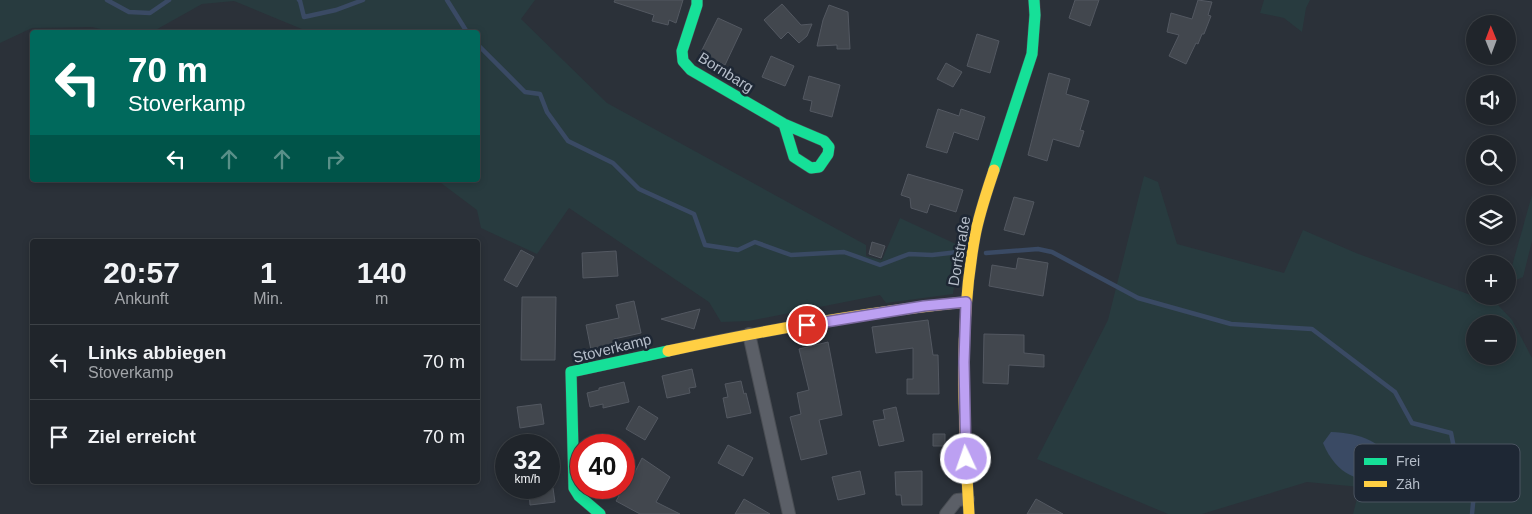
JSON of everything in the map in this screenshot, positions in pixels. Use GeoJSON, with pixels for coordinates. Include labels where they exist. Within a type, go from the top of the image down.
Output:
{"type":"FeatureCollection","features":[{"type":"Feature","properties":{"kind":"street","name":"Bornbarg"},"geometry":{"type":"LineString","coordinates":[[698,0],[682,51],[683,62],[690,70],[784,124]]}},
{"type":"Feature","properties":{"kind":"street","name":"Dorfstraße"},"geometry":{"type":"LineString","coordinates":[[972,514],[962,500],[966,302],[975,234],[988,187],[1032,54],[1035,15],[1034,0]]}},
{"type":"Feature","properties":{"kind":"street","name":"Stoverkamp"},"geometry":{"type":"LineString","coordinates":[[600,514],[579,496],[574,488],[571,372],[749,334],[924,306],[966,302]]}},
{"type":"Feature","properties":{"kind":"street"},"geometry":{"type":"LineString","coordinates":[[749,334],[789,514]]}},
{"type":"Feature","properties":{"kind":"street"},"geometry":{"type":"LineString","coordinates":[[946,514],[962,500]]}},
{"type":"Feature","properties":{"kind":"green space"},"geometry":{"type":"Polygon","coordinates":[[[0,0],[535,0],[521,19],[607,103],[866,245],[866,256],[882,260],[900,218],[960,246],[953,294],[886,303],[880,295],[749,321],[721,322],[709,302],[569,208],[537,254],[481,228],[477,210],[440,182],[480,182],[480,30],[304,30],[234,1],[202,4],[156,30],[105,30],[92,27],[32,28],[0,43],[0,0]]]}},
{"type":"Feature","properties":{"kind":"green space"},"geometry":{"type":"Polygon","coordinates":[[[1264,0],[1310,0],[1306,8],[1302,32],[1284,18],[1260,13],[1264,0]]]}},
{"type":"Feature","properties":{"kind":"green space"},"geometry":{"type":"Polygon","coordinates":[[[1144,176],[1158,182],[1177,244],[1284,273],[1303,230],[1356,253],[1466,293],[1466,305],[1498,305],[1507,315],[1466,315],[1466,365],[1516,365],[1516,328],[1532,358],[1532,514],[1353,514],[1356,502],[1520,502],[1520,444],[1354,444],[1354,486],[1307,482],[1202,514],[1168,514],[1037,459],[1108,320],[1144,176]]]}},
{"type":"Feature","properties":{"kind":"green space"},"geometry":{"type":"Polygon","coordinates":[[[1532,195],[1532,241],[1523,277],[1516,280],[1515,255],[1532,195]]]}},
{"type":"Feature","properties":{"kind":"water"},"geometry":{"type":"Polygon","coordinates":[[[1331,432],[1352,434],[1376,444],[1354,444],[1354,477],[1342,470],[1335,463],[1323,443],[1331,432]]]}},
{"type":"Feature","properties":{"kind":"building"},"geometry":{"type":"Polygon","coordinates":[[[615,0],[683,0],[676,23],[669,20],[668,25],[652,21],[654,15],[614,2],[615,0]]]}},
{"type":"Feature","properties":{"kind":"building"},"geometry":{"type":"Polygon","coordinates":[[[1075,0],[1099,0],[1090,26],[1069,18],[1075,0]]]}},
{"type":"Feature","properties":{"kind":"building"},"geometry":{"type":"Polygon","coordinates":[[[1198,0],[1212,2],[1208,15],[1211,16],[1204,34],[1202,34],[1198,44],[1196,43],[1186,64],[1169,56],[1179,35],[1167,32],[1171,13],[1192,19],[1198,0]]]}},
{"type":"Feature","properties":{"kind":"building"},"geometry":{"type":"Polygon","coordinates":[[[782,4],[801,25],[812,24],[807,36],[799,43],[788,32],[781,39],[764,20],[782,4]]]}},
{"type":"Feature","properties":{"kind":"building"},"geometry":{"type":"Polygon","coordinates":[[[829,5],[848,12],[850,49],[837,49],[837,45],[817,46],[823,20],[829,5]]]}},
{"type":"Feature","properties":{"kind":"building"},"geometry":{"type":"Polygon","coordinates":[[[718,18],[742,29],[725,65],[700,54],[718,18]]]}},
{"type":"Feature","properties":{"kind":"building"},"geometry":{"type":"Polygon","coordinates":[[[977,34],[999,41],[990,73],[967,66],[977,34]]]}},
{"type":"Feature","properties":{"kind":"building"},"geometry":{"type":"Polygon","coordinates":[[[771,56],[794,66],[785,86],[762,77],[771,56]]]}},
{"type":"Feature","properties":{"kind":"building"},"geometry":{"type":"Polygon","coordinates":[[[946,63],[962,72],[953,87],[937,79],[946,63]]]}},
{"type":"Feature","properties":{"kind":"building"},"geometry":{"type":"Polygon","coordinates":[[[1049,73],[1070,79],[1066,94],[1089,101],[1080,130],[1084,131],[1079,147],[1053,139],[1047,161],[1028,155],[1049,73]]]}},
{"type":"Feature","properties":{"kind":"building"},"geometry":{"type":"Polygon","coordinates":[[[809,76],[840,85],[832,117],[810,111],[812,101],[803,99],[809,76]]]}},
{"type":"Feature","properties":{"kind":"building"},"geometry":{"type":"Polygon","coordinates":[[[938,109],[959,116],[961,109],[985,117],[978,140],[954,132],[947,153],[926,147],[938,109]]]}},
{"type":"Feature","properties":{"kind":"building"},"geometry":{"type":"Polygon","coordinates":[[[908,174],[963,190],[956,212],[930,204],[927,213],[911,208],[910,198],[901,195],[908,174]]]}},
{"type":"Feature","properties":{"kind":"building"},"geometry":{"type":"Polygon","coordinates":[[[1014,197],[1034,202],[1024,235],[1004,230],[1014,197]]]}},
{"type":"Feature","properties":{"kind":"building"},"geometry":{"type":"Polygon","coordinates":[[[872,242],[885,246],[881,258],[869,254],[872,242]]]}},
{"type":"Feature","properties":{"kind":"building"},"geometry":{"type":"Polygon","coordinates":[[[521,250],[534,257],[517,287],[504,280],[521,250]]]}},
{"type":"Feature","properties":{"kind":"building"},"geometry":{"type":"Polygon","coordinates":[[[616,251],[618,276],[583,278],[582,253],[616,251]]]}},
{"type":"Feature","properties":{"kind":"building"},"geometry":{"type":"Polygon","coordinates":[[[1018,258],[1048,263],[1043,296],[989,286],[992,265],[1016,269],[1018,258]]]}},
{"type":"Feature","properties":{"kind":"building"},"geometry":{"type":"Polygon","coordinates":[[[522,297],[556,297],[555,360],[521,360],[522,297]]]}},
{"type":"Feature","properties":{"kind":"building"},"geometry":{"type":"Polygon","coordinates":[[[634,301],[641,333],[614,339],[615,345],[591,350],[586,325],[619,318],[616,305],[634,301]]]}},
{"type":"Feature","properties":{"kind":"building"},"geometry":{"type":"Polygon","coordinates":[[[700,309],[694,329],[661,319],[700,309]]]}},
{"type":"Feature","properties":{"kind":"building"},"geometry":{"type":"Polygon","coordinates":[[[928,320],[933,355],[938,355],[939,394],[907,394],[907,379],[913,379],[913,348],[876,353],[872,327],[928,320]]]}},
{"type":"Feature","properties":{"kind":"building"},"geometry":{"type":"Polygon","coordinates":[[[984,334],[1024,335],[1024,353],[1044,355],[1044,367],[1009,365],[1008,384],[983,383],[984,334]]]}},
{"type":"Feature","properties":{"kind":"building"},"geometry":{"type":"Polygon","coordinates":[[[828,342],[842,415],[819,420],[827,454],[801,460],[790,417],[801,414],[797,393],[809,390],[799,349],[828,342]]]}},
{"type":"Feature","properties":{"kind":"building"},"geometry":{"type":"Polygon","coordinates":[[[692,369],[696,387],[689,388],[690,393],[667,398],[662,376],[692,369]]]}},
{"type":"Feature","properties":{"kind":"building"},"geometry":{"type":"Polygon","coordinates":[[[741,381],[751,413],[727,418],[723,398],[728,397],[725,384],[741,381]]]}},
{"type":"Feature","properties":{"kind":"building"},"geometry":{"type":"Polygon","coordinates":[[[624,382],[629,402],[603,408],[603,404],[590,407],[587,393],[624,382]]]}},
{"type":"Feature","properties":{"kind":"building"},"geometry":{"type":"Polygon","coordinates":[[[541,404],[544,424],[520,428],[517,407],[541,404]]]}},
{"type":"Feature","properties":{"kind":"building"},"geometry":{"type":"Polygon","coordinates":[[[639,406],[658,418],[645,440],[626,429],[639,406]]]}},
{"type":"Feature","properties":{"kind":"building"},"geometry":{"type":"Polygon","coordinates":[[[896,407],[904,441],[879,446],[873,421],[885,419],[883,410],[896,407]]]}},
{"type":"Feature","properties":{"kind":"building"},"geometry":{"type":"Polygon","coordinates":[[[933,434],[945,434],[945,446],[933,446],[933,434]]]}},
{"type":"Feature","properties":{"kind":"building"},"geometry":{"type":"Polygon","coordinates":[[[728,445],[753,458],[743,476],[718,463],[728,445]]]}},
{"type":"Feature","properties":{"kind":"building"},"geometry":{"type":"Polygon","coordinates":[[[642,458],[670,477],[656,502],[680,514],[640,514],[616,501],[617,499],[635,499],[635,472],[642,458]]]}},
{"type":"Feature","properties":{"kind":"building"},"geometry":{"type":"Polygon","coordinates":[[[860,471],[865,494],[838,500],[832,477],[860,471]]]}},
{"type":"Feature","properties":{"kind":"building"},"geometry":{"type":"Polygon","coordinates":[[[922,471],[922,505],[902,505],[901,495],[896,495],[895,472],[922,471]]]}},
{"type":"Feature","properties":{"kind":"building"},"geometry":{"type":"Polygon","coordinates":[[[530,499],[555,499],[555,502],[530,505],[530,499]]]}},
{"type":"Feature","properties":{"kind":"building"},"geometry":{"type":"Polygon","coordinates":[[[744,499],[770,514],[735,514],[744,499]]]}},
{"type":"Feature","properties":{"kind":"building"},"geometry":{"type":"Polygon","coordinates":[[[1036,499],[1063,514],[1027,514],[1036,499]]]}},
{"type":"Feature","properties":{"kind":"waterway"},"geometry":{"type":"LineString","coordinates":[[107,0],[129,12],[150,13],[169,0]]}},
{"type":"Feature","properties":{"kind":"waterway"},"geometry":{"type":"LineString","coordinates":[[299,0],[304,17],[336,10],[363,0]]}},
{"type":"Feature","properties":{"kind":"waterway"},"geometry":{"type":"LineString","coordinates":[[447,0],[466,30]]}},
{"type":"Feature","properties":{"kind":"waterway"},"geometry":{"type":"LineString","coordinates":[[480,47],[525,92],[540,94],[547,112],[568,141],[613,163],[639,189],[694,214],[705,245],[738,250],[755,242],[791,255],[844,252],[880,265],[909,254],[932,255],[958,252]]}},
{"type":"Feature","properties":{"kind":"waterway"},"geometry":{"type":"LineString","coordinates":[[986,253],[1038,249],[1052,252],[1138,298],[1231,324],[1312,329],[1395,392],[1412,423],[1451,433],[1453,444]]}},
{"type":"Feature","properties":{"kind":"waterway"},"geometry":{"type":"LineString","coordinates":[[1472,514],[1473,502]]}},
{"type":"Feature","properties":{"kind":"traffic: fast"},"geometry":{"type":"LineString","coordinates":[[697,0],[682,51],[683,61],[691,70],[784,124],[824,141],[829,147],[828,154],[819,167],[811,168],[794,157],[784,124]]}},
{"type":"Feature","properties":{"kind":"traffic: fast"},"geometry":{"type":"LineString","coordinates":[[994,170],[1032,54],[1035,15],[1034,0]]}},
{"type":"Feature","properties":{"kind":"traffic: fast"},"geometry":{"type":"LineString","coordinates":[[600,514],[579,496],[574,488],[571,372],[668,351]]}},
{"type":"Feature","properties":{"kind":"traffic: slow"},"geometry":{"type":"LineString","coordinates":[[969,514],[964,410],[966,305],[977,228],[994,170]]}},
{"type":"Feature","properties":{"kind":"traffic: slow"},"geometry":{"type":"LineString","coordinates":[[668,351],[816,322],[966,302]]}},
{"type":"Feature","properties":{"kind":"route"},"geometry":{"type":"LineString","coordinates":[[807,325],[924,306],[966,302],[964,414],[966,459]]}}]}
